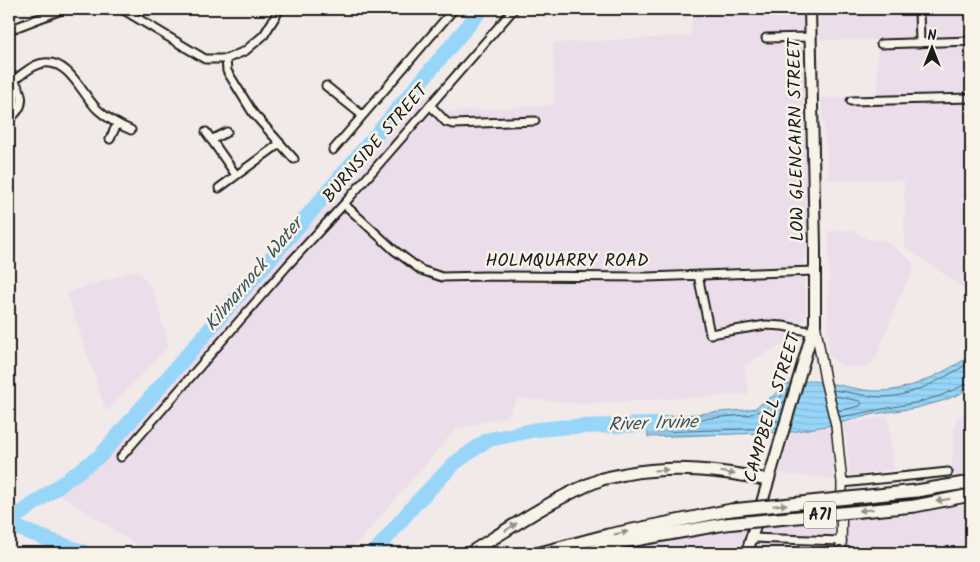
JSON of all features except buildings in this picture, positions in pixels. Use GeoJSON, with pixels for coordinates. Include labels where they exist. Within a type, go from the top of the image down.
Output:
{"type":"FeatureCollection","features":[{"type":"Feature","properties":{"kind":"main road","name":"LOW GLENCAIRN STREET"},"geometry":{"type":"LineString","coordinates":[[810,9],[815,271]]}},
{"type":"Feature","properties":{"kind":"main road","name":"CAMPBELL STREET"},"geometry":{"type":"LineString","coordinates":[[748,553],[814,327],[815,271]]}},
{"type":"Feature","properties":{"kind":"main road"},"geometry":{"type":"LineString","coordinates":[[470,553],[532,514],[568,494],[604,478],[641,471],[688,468],[713,470],[768,480]]}},
{"type":"Feature","properties":{"kind":"main road","name":"A71"},"geometry":{"type":"LineString","coordinates":[[540,553],[608,536],[731,510],[916,491],[971,482]]}},
{"type":"Feature","properties":{"kind":"main road","name":"A71"},"geometry":{"type":"LineString","coordinates":[[585,553],[618,543],[725,524],[915,506],[971,495]]}},
{"type":"Feature","properties":{"kind":"street"},"geometry":{"type":"LineString","coordinates":[[9,30],[64,9]]}},
{"type":"Feature","properties":{"kind":"street"},"geometry":{"type":"LineString","coordinates":[[122,9],[205,59],[226,59],[245,51],[264,35],[280,9]]}},
{"type":"Feature","properties":{"kind":"street"},"geometry":{"type":"LineString","coordinates":[[333,150],[454,9]]}},
{"type":"Feature","properties":{"kind":"street","name":"BURNSIDE STREET"},"geometry":{"type":"LineString","coordinates":[[120,457],[514,9]]}},
{"type":"Feature","properties":{"kind":"street"},"geometry":{"type":"LineString","coordinates":[[919,9],[920,43]]}},
{"type":"Feature","properties":{"kind":"street"},"geometry":{"type":"LineString","coordinates":[[766,38],[810,37]]}},
{"type":"Feature","properties":{"kind":"street"},"geometry":{"type":"LineString","coordinates":[[881,44],[971,41]]}},
{"type":"Feature","properties":{"kind":"street"},"geometry":{"type":"LineString","coordinates":[[226,59],[227,71],[253,113],[294,159]]}},
{"type":"Feature","properties":{"kind":"street"},"geometry":{"type":"LineString","coordinates":[[14,80],[37,64],[46,62],[56,64],[67,71],[98,110],[117,124],[131,130]]}},
{"type":"Feature","properties":{"kind":"street"},"geometry":{"type":"LineString","coordinates":[[9,73],[22,99],[19,111],[9,119]]}},
{"type":"Feature","properties":{"kind":"street"},"geometry":{"type":"LineString","coordinates":[[326,86],[362,115]]}},
{"type":"Feature","properties":{"kind":"street"},"geometry":{"type":"LineString","coordinates":[[851,101],[971,98]]}},
{"type":"Feature","properties":{"kind":"street"},"geometry":{"type":"LineString","coordinates":[[430,105],[446,122],[453,124],[535,121]]}},
{"type":"Feature","properties":{"kind":"street"},"geometry":{"type":"LineString","coordinates":[[110,139],[117,124]]}},
{"type":"Feature","properties":{"kind":"street"},"geometry":{"type":"LineString","coordinates":[[206,132],[236,175]]}},
{"type":"Feature","properties":{"kind":"street"},"geometry":{"type":"LineString","coordinates":[[211,140],[227,132]]}},
{"type":"Feature","properties":{"kind":"street"},"geometry":{"type":"LineString","coordinates":[[219,188],[280,144]]}},
{"type":"Feature","properties":{"kind":"street","name":"HOLMQUARRY ROAD"},"geometry":{"type":"LineString","coordinates":[[344,204],[394,250],[421,270],[442,277],[648,277],[815,271]]}},
{"type":"Feature","properties":{"kind":"street"},"geometry":{"type":"LineString","coordinates":[[698,275],[710,334],[766,325],[814,327],[836,425],[842,483],[841,553]]}},
{"type":"Feature","properties":{"kind":"street"},"geometry":{"type":"LineString","coordinates":[[807,354],[821,360]]}},
{"type":"Feature","properties":{"kind":"street"},"geometry":{"type":"LineString","coordinates":[[842,483],[948,472]]}},
{"type":"Feature","properties":{"kind":"street"},"geometry":{"type":"LineString","coordinates":[[752,538],[842,541]]}},
{"type":"Feature","properties":{"kind":"shaded area"},"geometry":{"type":"Polygon","coordinates":[[[693,9],[802,9],[808,249],[803,260],[806,315],[792,343],[779,346],[744,365],[749,394],[582,404],[518,398],[507,416],[456,429],[349,553],[172,553],[137,545],[59,494],[422,94],[448,112],[555,105],[553,43],[690,36],[693,9]]]}},
{"type":"Feature","properties":{"kind":"shaded area"},"geometry":{"type":"Polygon","coordinates":[[[819,9],[971,9],[971,293],[905,247],[904,180],[829,180],[821,98],[878,96],[877,40],[820,40],[819,9]]]}},
{"type":"Feature","properties":{"kind":"shaded area"},"geometry":{"type":"Polygon","coordinates":[[[853,230],[868,240],[884,240],[913,262],[914,268],[899,299],[876,357],[867,368],[842,366],[828,355],[829,231],[853,230]]]}},
{"type":"Feature","properties":{"kind":"shaded area"},"geometry":{"type":"Polygon","coordinates":[[[138,270],[153,290],[169,346],[106,412],[67,293],[138,270]]]}},
{"type":"Feature","properties":{"kind":"shaded area"},"geometry":{"type":"Polygon","coordinates":[[[971,407],[971,477],[951,480],[954,427],[957,419],[971,407]]]}},
{"type":"Feature","properties":{"kind":"shaded area"},"geometry":{"type":"Polygon","coordinates":[[[888,416],[894,469],[850,475],[846,434],[842,424],[888,416]]]}},
{"type":"Feature","properties":{"kind":"shaded area"},"geometry":{"type":"Polygon","coordinates":[[[832,425],[833,480],[827,480],[822,477],[779,474],[791,432],[832,425]]]}},
{"type":"Feature","properties":{"kind":"shaded area"},"geometry":{"type":"Polygon","coordinates":[[[971,505],[971,553],[606,553],[631,545],[748,527],[971,505]]]}},
{"type":"Feature","properties":{"kind":"water"},"geometry":{"type":"Polygon","coordinates":[[[971,356],[971,385],[960,394],[916,408],[874,414],[832,425],[791,432],[648,437],[647,418],[755,408],[776,394],[784,384],[808,381],[824,382],[864,390],[893,390],[933,377],[971,356]]]}},
{"type":"Feature","properties":{"kind":"waterway","name":"Kilmarnock Water"},"geometry":{"type":"LineString","coordinates":[[9,522],[101,455],[321,200],[482,9]]}},
{"type":"Feature","properties":{"kind":"waterway","name":"River Irvine"},"geometry":{"type":"LineString","coordinates":[[374,553],[415,504],[455,463],[487,440],[534,430],[563,427],[668,424]]}},
{"type":"Feature","properties":{"kind":"waterway","name":"River Irvine"},"geometry":{"type":"LineString","coordinates":[[9,525],[86,553]]}}]}
